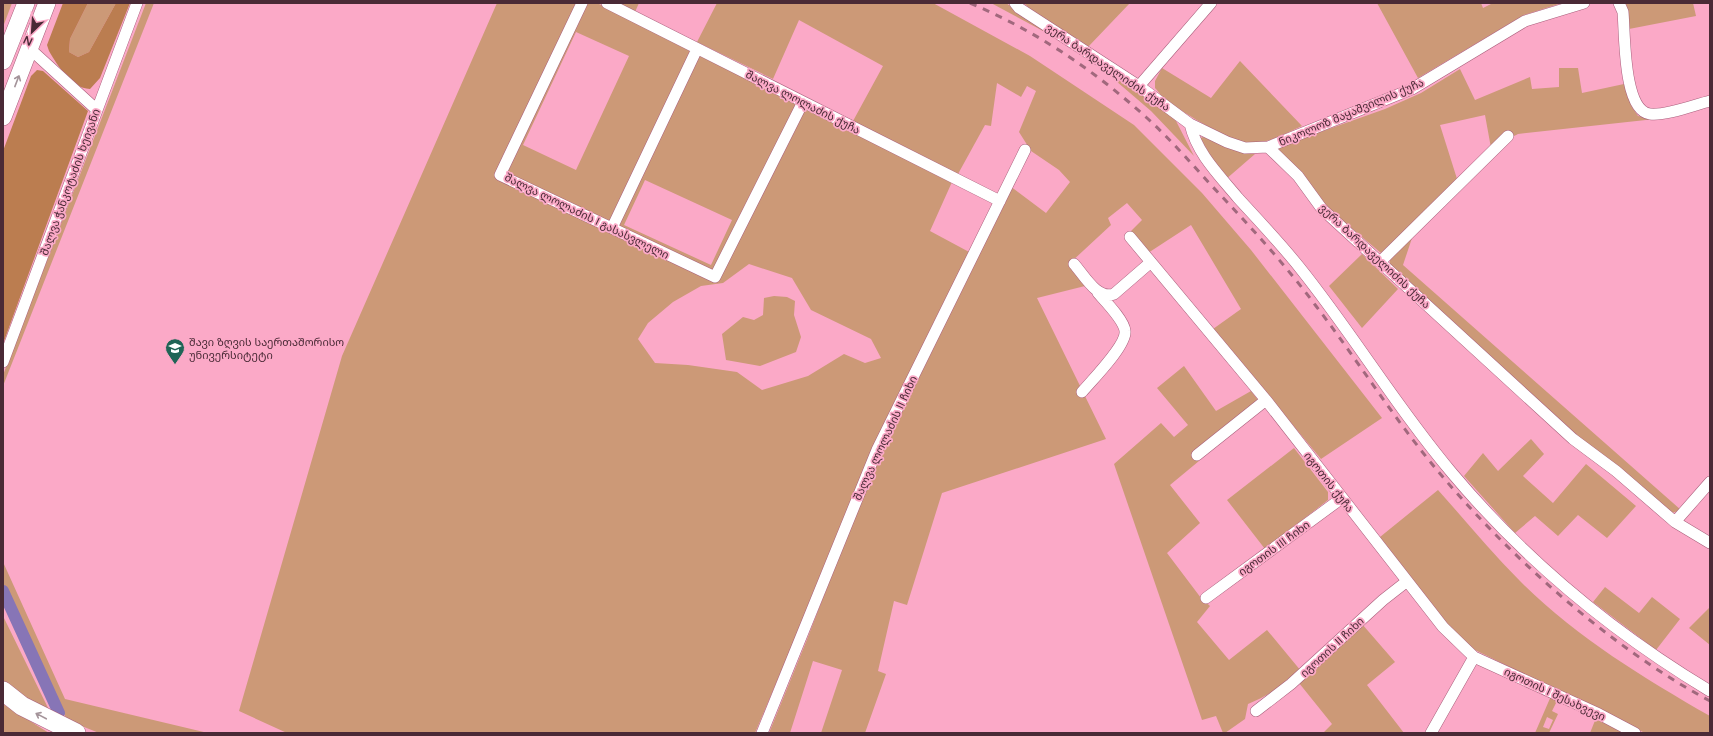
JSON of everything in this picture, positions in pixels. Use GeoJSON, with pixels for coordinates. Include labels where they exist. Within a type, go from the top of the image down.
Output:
{"type":"FeatureCollection","features":[{"type":"Feature","properties":{"kind":"highway"},"geometry":{"type":"LineString","coordinates":[[3,691],[22,706],[76,733]]}},
{"type":"Feature","properties":{"kind":"main road"},"geometry":{"type":"LineString","coordinates":[[3,61],[26,3]]}},
{"type":"Feature","properties":{"kind":"main road"},"geometry":{"type":"LineString","coordinates":[[3,117],[47,3]]}},
{"type":"Feature","properties":{"kind":"street","name":"შალვა ჭანკოტაძის ხეივანი"},"geometry":{"type":"LineString","coordinates":[[3,362],[137,3]]}},
{"type":"Feature","properties":{"kind":"street","name":"შალვა ლოლაძის I გასასვლელი"},"geometry":{"type":"LineString","coordinates":[[582,3],[500,175],[715,277],[803,102]]}},
{"type":"Feature","properties":{"kind":"street","name":"შალვა ლოლაძის ქუჩა"},"geometry":{"type":"LineString","coordinates":[[607,3],[1000,201]]}},
{"type":"Feature","properties":{"kind":"street","name":"ვერა ბარდაველიძის ქუჩა"},"geometry":{"type":"LineString","coordinates":[[1014,3],[1019,8],[1139,86],[1190,124],[1227,142],[1245,148],[1268,147],[1298,176],[1322,208],[1573,439],[1616,471],[1675,522],[1710,543]]}},
{"type":"Feature","properties":{"kind":"street"},"geometry":{"type":"LineString","coordinates":[[1139,86],[1211,3]]}},
{"type":"Feature","properties":{"kind":"street","name":"ნიკოლოზ მაყაშვილის ქუჩა"},"geometry":{"type":"LineString","coordinates":[[1268,147],[1412,89],[1525,21],[1584,3]]}},
{"type":"Feature","properties":{"kind":"street"},"geometry":{"type":"LineString","coordinates":[[1619,3],[1623,12],[1628,75],[1634,100],[1639,109],[1649,114],[1710,101]]}},
{"type":"Feature","properties":{"kind":"street"},"geometry":{"type":"LineString","coordinates":[[29,48],[97,110]]}},
{"type":"Feature","properties":{"kind":"street"},"geometry":{"type":"LineString","coordinates":[[612,228],[698,49]]}},
{"type":"Feature","properties":{"kind":"street"},"geometry":{"type":"LineString","coordinates":[[1190,124],[1193,138],[1208,163],[1300,269],[1451,472],[1515,543],[1594,612],[1666,664],[1710,691]]}},
{"type":"Feature","properties":{"kind":"street"},"geometry":{"type":"LineString","coordinates":[[1380,262],[1508,136]]}},
{"type":"Feature","properties":{"kind":"street","name":"შალვა ლოლაძის II ჩიხი"},"geometry":{"type":"LineString","coordinates":[[762,733],[877,450],[1025,150]]}},
{"type":"Feature","properties":{"kind":"street","name":"იგოთის ქუჩა"},"geometry":{"type":"LineString","coordinates":[[1130,237],[1266,400],[1443,628],[1474,656]]}},
{"type":"Feature","properties":{"kind":"street"},"geometry":{"type":"LineString","coordinates":[[1098,292],[1108,296],[1114,294],[1151,262]]}},
{"type":"Feature","properties":{"kind":"street"},"geometry":{"type":"LineString","coordinates":[[1074,264],[1123,324],[1126,332],[1122,344],[1082,392]]}},
{"type":"Feature","properties":{"kind":"street"},"geometry":{"type":"LineString","coordinates":[[1197,455],[1266,400]]}},
{"type":"Feature","properties":{"kind":"street"},"geometry":{"type":"LineString","coordinates":[[1675,522],[1710,482]]}},
{"type":"Feature","properties":{"kind":"street","name":"იგოთის III ჩიხი"},"geometry":{"type":"LineString","coordinates":[[1206,598],[1342,498]]}},
{"type":"Feature","properties":{"kind":"street","name":"იგოთის II ჩიხი"},"geometry":{"type":"LineString","coordinates":[[1256,711],[1292,684],[1383,600],[1406,582]]}},
{"type":"Feature","properties":{"kind":"street"},"geometry":{"type":"LineString","coordinates":[[1431,733],[1474,656]]}},
{"type":"Feature","properties":{"kind":"street","name":"იგოთის I შესახვევი"},"geometry":{"type":"LineString","coordinates":[[1474,656],[1599,714],[1635,733]]}},
{"type":"Feature","properties":{"kind":"shaded area"},"geometry":{"type":"Polygon","coordinates":[[[3,3],[12,3],[3,27],[3,3]]]}},
{"type":"Feature","properties":{"kind":"shaded area"},"geometry":{"type":"Polygon","coordinates":[[[63,3],[88,3],[70,39],[69,52],[78,57],[89,52],[116,3],[130,3],[100,78],[90,89],[77,85],[66,75],[49,51],[47,45],[63,3]]]}},
{"type":"Feature","properties":{"kind":"shaded area"},"geometry":{"type":"Polygon","coordinates":[[[88,3],[116,3],[89,52],[78,57],[69,52],[70,39],[88,3]]]}},
{"type":"Feature","properties":{"kind":"shaded area"},"geometry":{"type":"Polygon","coordinates":[[[146,3],[154,3],[3,386],[3,375],[146,3]]]}},
{"type":"Feature","properties":{"kind":"shaded area"},"geometry":{"type":"Polygon","coordinates":[[[497,3],[580,3],[497,176],[717,280],[804,106],[952,182],[930,231],[971,253],[886,422],[755,733],[287,733],[239,711],[342,356],[497,3]],[[749,264],[723,283],[701,286],[673,302],[648,323],[638,339],[655,363],[688,365],[737,372],[762,390],[808,376],[844,354],[865,363],[881,358],[871,339],[811,310],[792,278],[749,264]]]}},
{"type":"Feature","properties":{"kind":"shaded area"},"geometry":{"type":"Polygon","coordinates":[[[586,3],[597,3],[694,51],[611,223],[505,173],[586,3]],[[576,32],[523,145],[576,170],[629,56],[576,32]]]}},
{"type":"Feature","properties":{"kind":"shaded area"},"geometry":{"type":"Polygon","coordinates":[[[615,3],[639,3],[635,12],[615,3]]]}},
{"type":"Feature","properties":{"kind":"shaded area"},"geometry":{"type":"Polygon","coordinates":[[[717,3],[933,3],[1030,56],[1134,125],[1202,193],[1251,250],[1382,418],[1321,459],[1213,329],[1241,309],[1191,225],[1148,253],[1130,232],[1142,220],[1127,203],[1108,218],[1111,225],[1070,263],[1089,285],[1037,298],[1106,439],[942,493],[907,605],[894,601],[878,671],[886,674],[865,733],[821,733],[842,670],[813,661],[790,733],[769,733],[879,453],[1010,186],[1046,213],[1070,182],[1059,170],[1031,151],[1019,132],[1036,91],[1027,86],[1021,97],[997,83],[991,126],[985,125],[958,174],[853,121],[883,66],[799,20],[773,79],[697,42],[717,3]]]}},
{"type":"Feature","properties":{"kind":"shaded area"},"geometry":{"type":"Polygon","coordinates":[[[991,3],[1006,3],[1056,38],[991,3]]]}},
{"type":"Feature","properties":{"kind":"shaded area"},"geometry":{"type":"Polygon","coordinates":[[[1024,3],[1130,3],[1088,47],[1029,8],[1024,3]]]}},
{"type":"Feature","properties":{"kind":"shaded area"},"geometry":{"type":"Polygon","coordinates":[[[1377,3],[1481,3],[1483,8],[1493,3],[1562,3],[1524,15],[1418,78],[1377,3]]]}},
{"type":"Feature","properties":{"kind":"shaded area"},"geometry":{"type":"Polygon","coordinates":[[[1626,3],[1693,3],[1696,16],[1629,29],[1626,3]]]}},
{"type":"Feature","properties":{"kind":"shaded area"},"geometry":{"type":"Polygon","coordinates":[[[699,52],[799,104],[713,271],[616,226],[699,52]],[[645,180],[624,225],[711,265],[732,220],[645,180]]]}},
{"type":"Feature","properties":{"kind":"shaded area"},"geometry":{"type":"Polygon","coordinates":[[[1240,61],[1302,126],[1277,138],[1263,142],[1250,143],[1241,141],[1207,126],[1185,113],[1165,100],[1155,88],[1155,81],[1162,68],[1211,98],[1240,61]]]}},
{"type":"Feature","properties":{"kind":"shaded area"},"geometry":{"type":"Polygon","coordinates":[[[1095,63],[1163,107],[1176,121],[1194,156],[1151,111],[1095,63]]]}},
{"type":"Feature","properties":{"kind":"shaded area"},"geometry":{"type":"Polygon","coordinates":[[[1559,68],[1578,68],[1582,93],[1624,84],[1632,107],[1638,116],[1655,119],[1518,134],[1491,148],[1485,115],[1440,125],[1458,182],[1381,253],[1324,205],[1278,150],[1281,146],[1385,109],[1421,93],[1460,69],[1475,100],[1530,77],[1532,89],[1559,87],[1559,68]]]}},
{"type":"Feature","properties":{"kind":"shaded area"},"geometry":{"type":"Polygon","coordinates":[[[37,70],[43,71],[88,111],[3,344],[3,151],[31,76],[37,70]]]}},
{"type":"Feature","properties":{"kind":"shaded area"},"geometry":{"type":"Polygon","coordinates":[[[1203,137],[1242,153],[1255,154],[1225,180],[1200,138],[1203,137]]]}},
{"type":"Feature","properties":{"kind":"shaded area"},"geometry":{"type":"Polygon","coordinates":[[[1413,235],[1403,265],[1681,510],[1672,513],[1579,439],[1390,264],[1390,257],[1413,235]]]}},
{"type":"Feature","properties":{"kind":"shaded area"},"geometry":{"type":"Polygon","coordinates":[[[1362,254],[1398,289],[1362,328],[1329,286],[1362,254]]]}},
{"type":"Feature","properties":{"kind":"shaded area"},"geometry":{"type":"Polygon","coordinates":[[[774,296],[787,297],[795,301],[794,315],[801,337],[796,352],[760,366],[726,360],[722,334],[743,317],[754,320],[763,315],[764,298],[774,296]]]}},
{"type":"Feature","properties":{"kind":"shaded area"},"geometry":{"type":"Polygon","coordinates":[[[1184,366],[1216,411],[1251,391],[1258,400],[1194,455],[1199,461],[1170,485],[1200,523],[1167,553],[1201,598],[1210,606],[1197,622],[1229,660],[1267,630],[1301,671],[1276,690],[1248,704],[1245,719],[1225,733],[1223,733],[1216,716],[1202,720],[1114,464],[1161,423],[1174,437],[1188,425],[1157,388],[1184,366]]]}},
{"type":"Feature","properties":{"kind":"shaded area"},"geometry":{"type":"Polygon","coordinates":[[[1531,439],[1544,454],[1523,476],[1553,503],[1586,464],[1636,506],[1607,538],[1578,515],[1558,536],[1535,516],[1515,533],[1464,476],[1483,453],[1498,471],[1531,439]]]}},
{"type":"Feature","properties":{"kind":"shaded area"},"geometry":{"type":"Polygon","coordinates":[[[1294,448],[1328,492],[1328,500],[1265,549],[1227,500],[1294,448]]]}},
{"type":"Feature","properties":{"kind":"shaded area"},"geometry":{"type":"Polygon","coordinates":[[[1438,490],[1499,559],[1541,601],[1586,638],[1635,671],[1710,716],[1710,733],[1645,733],[1473,649],[1448,626],[1380,537],[1438,490]]]}},
{"type":"Feature","properties":{"kind":"shaded area"},"geometry":{"type":"Polygon","coordinates":[[[3,562],[65,699],[208,733],[99,733],[67,720],[3,583],[3,562]]]}},
{"type":"Feature","properties":{"kind":"shaded area"},"geometry":{"type":"Polygon","coordinates":[[[1605,587],[1639,613],[1652,597],[1680,619],[1656,650],[1593,602],[1605,587]]]}},
{"type":"Feature","properties":{"kind":"shaded area"},"geometry":{"type":"Polygon","coordinates":[[[1710,607],[1710,645],[1689,628],[1710,607]]]}},
{"type":"Feature","properties":{"kind":"shaded area"},"geometry":{"type":"Polygon","coordinates":[[[3,616],[51,714],[3,683],[3,616]]]}},
{"type":"Feature","properties":{"kind":"shaded area"},"geometry":{"type":"Polygon","coordinates":[[[1362,624],[1395,662],[1367,685],[1404,733],[1323,733],[1332,724],[1299,683],[1362,624]]]}},
{"type":"Feature","properties":{"kind":"shaded area"},"geometry":{"type":"Polygon","coordinates":[[[1551,696],[1558,699],[1552,711],[1558,714],[1549,733],[1535,733],[1551,696]],[[1547,717],[1543,727],[1549,729],[1553,720],[1547,717]]]}},
{"type":"Feature","properties":{"kind":"shaded area"},"geometry":{"type":"Polygon","coordinates":[[[3,704],[49,733],[3,732],[3,704]]]}},
{"type":"Feature","properties":{"kind":"shaded area"},"geometry":{"type":"Polygon","coordinates":[[[1596,718],[1626,733],[1590,733],[1596,718]]]}},
{"type":"Feature","properties":{"kind":"waterway"},"geometry":{"type":"LineString","coordinates":[[3,591],[59,713]]}},
{"type":"Feature","properties":{"kind":"railway"},"geometry":{"type":"LineString","coordinates":[[970,3],[1018,26],[1063,53],[1127,100],[1155,126],[1252,229],[1291,274],[1331,326],[1417,445],[1461,498],[1492,531],[1560,596],[1597,626],[1634,654],[1672,679],[1710,701]]}},
{"type":"Feature","properties":{"kind":"place","name":"შავი ზღვის საერთაშორისო უნივერსიტეტი"},"geometry":{"type":"Point","coordinates":[175,365]}}]}
